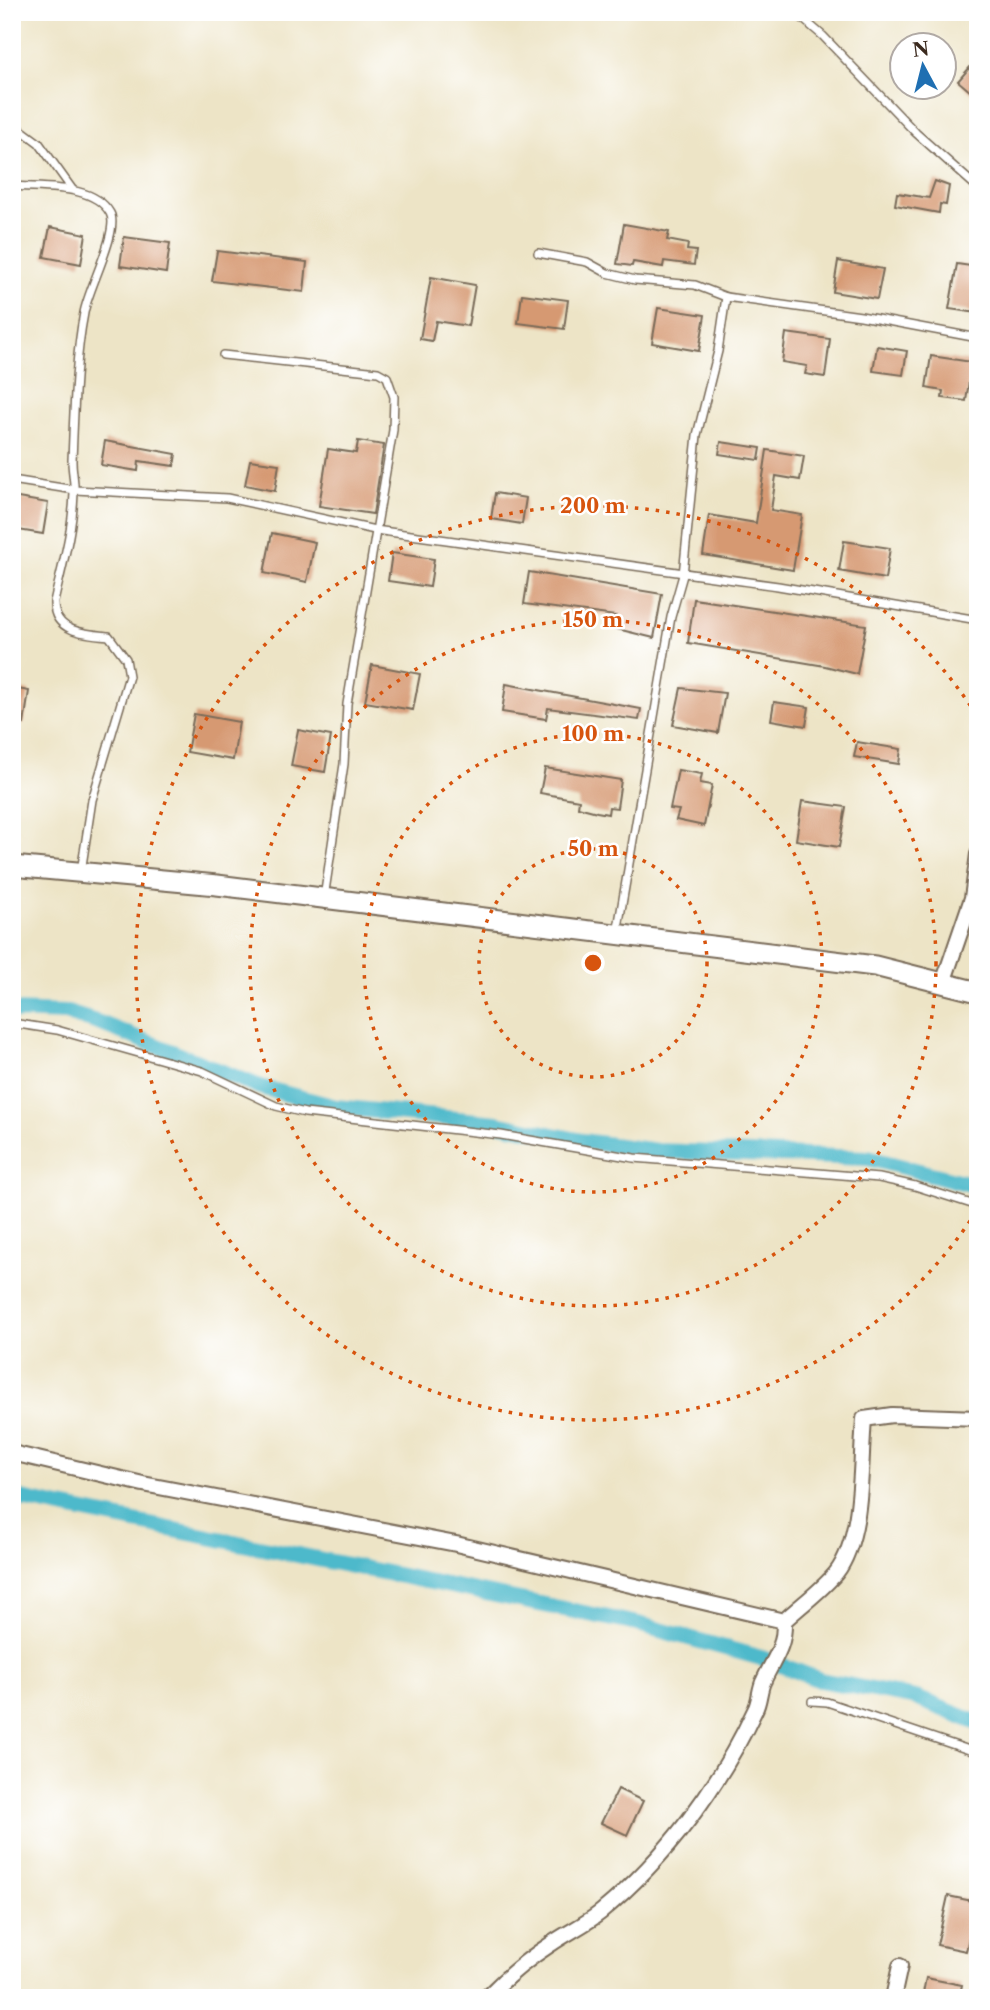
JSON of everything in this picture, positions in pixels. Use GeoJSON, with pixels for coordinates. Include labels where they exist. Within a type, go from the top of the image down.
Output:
{"type":"FeatureCollection","features":[{"type":"Feature","properties":{"kind":"main road"},"geometry":{"type":"LineString","coordinates":[[12,866],[324,898],[875,966],[978,992]]}},
{"type":"Feature","properties":{"kind":"street"},"geometry":{"type":"LineString","coordinates":[[943,983],[972,898],[978,854]]}},
{"type":"Feature","properties":{"kind":"street"},"geometry":{"type":"LineString","coordinates":[[784,1621],[837,1571],[850,1546],[856,1525],[864,1419],[892,1415],[978,1418]]}},
{"type":"Feature","properties":{"kind":"street"},"geometry":{"type":"LineString","coordinates":[[12,1453],[143,1484],[456,1544],[784,1621]]}},
{"type":"Feature","properties":{"kind":"street"},"geometry":{"type":"LineString","coordinates":[[486,1998],[530,1959],[600,1913],[690,1820],[757,1708],[763,1681],[779,1655],[785,1638],[784,1621]]}},
{"type":"Feature","properties":{"kind":"street"},"geometry":{"type":"LineString","coordinates":[[893,1998],[900,1966]]}},
{"type":"Feature","properties":{"kind":"lane"},"geometry":{"type":"LineString","coordinates":[[795,12],[823,36],[916,133],[978,188]]}},
{"type":"Feature","properties":{"kind":"lane"},"geometry":{"type":"LineString","coordinates":[[12,123],[39,143],[72,189]]}},
{"type":"Feature","properties":{"kind":"lane"},"geometry":{"type":"LineString","coordinates":[[12,186],[72,189],[98,202],[108,210],[114,220],[112,238],[103,252],[84,312],[74,422],[75,490],[54,613],[59,622],[68,628],[109,636],[126,659],[129,676],[92,800],[80,873]]}},
{"type":"Feature","properties":{"kind":"lane"},"geometry":{"type":"LineString","coordinates":[[538,253],[587,262],[607,273],[635,280],[695,285],[726,297],[861,316],[978,338]]}},
{"type":"Feature","properties":{"kind":"lane"},"geometry":{"type":"LineString","coordinates":[[617,934],[671,617],[683,575],[696,435],[718,351],[726,297]]}},
{"type":"Feature","properties":{"kind":"lane"},"geometry":{"type":"LineString","coordinates":[[223,355],[368,371],[387,377],[394,397],[393,421],[347,704],[344,764],[324,898]]}},
{"type":"Feature","properties":{"kind":"lane"},"geometry":{"type":"LineString","coordinates":[[12,480],[75,490],[227,498],[375,530],[683,575],[778,586],[978,620]]}},
{"type":"Feature","properties":{"kind":"lane"},"geometry":{"type":"LineString","coordinates":[[12,1023],[57,1030],[202,1071],[276,1106],[305,1114],[501,1135],[634,1158],[879,1178],[978,1206]]}},
{"type":"Feature","properties":{"kind":"lane"},"geometry":{"type":"LineString","coordinates":[[812,1701],[827,1702],[978,1753]]}},
{"type":"Feature","properties":{"kind":"building"},"geometry":{"type":"Polygon","coordinates":[[[978,58],[978,98],[958,81],[978,58]]]}},
{"type":"Feature","properties":{"kind":"building"},"geometry":{"type":"Polygon","coordinates":[[[935,181],[949,186],[946,205],[940,204],[939,213],[895,205],[897,193],[929,198],[935,181]]]}},
{"type":"Feature","properties":{"kind":"building"},"geometry":{"type":"Polygon","coordinates":[[[624,224],[669,232],[667,240],[688,244],[687,250],[696,251],[694,265],[664,261],[663,267],[633,262],[632,266],[617,264],[624,224]]]}},
{"type":"Feature","properties":{"kind":"building"},"geometry":{"type":"Polygon","coordinates":[[[50,227],[86,234],[81,264],[44,257],[50,227]]]}},
{"type":"Feature","properties":{"kind":"building"},"geometry":{"type":"Polygon","coordinates":[[[124,237],[170,243],[166,273],[120,266],[124,237]]]}},
{"type":"Feature","properties":{"kind":"building"},"geometry":{"type":"Polygon","coordinates":[[[217,251],[307,262],[304,292],[212,281],[217,251]]]}},
{"type":"Feature","properties":{"kind":"building"},"geometry":{"type":"Polygon","coordinates":[[[838,261],[883,269],[877,299],[833,292],[838,261]]]}},
{"type":"Feature","properties":{"kind":"building"},"geometry":{"type":"Polygon","coordinates":[[[957,264],[978,267],[978,313],[949,309],[957,264]]]}},
{"type":"Feature","properties":{"kind":"building"},"geometry":{"type":"Polygon","coordinates":[[[431,277],[475,285],[468,326],[436,321],[432,341],[420,339],[431,277]]]}},
{"type":"Feature","properties":{"kind":"building"},"geometry":{"type":"Polygon","coordinates":[[[522,294],[568,300],[564,329],[518,323],[522,294]]]}},
{"type":"Feature","properties":{"kind":"building"},"geometry":{"type":"Polygon","coordinates":[[[658,308],[705,315],[699,351],[652,343],[658,308]]]}},
{"type":"Feature","properties":{"kind":"building"},"geometry":{"type":"Polygon","coordinates":[[[786,333],[830,339],[825,377],[805,374],[807,366],[782,362],[786,333]]]}},
{"type":"Feature","properties":{"kind":"building"},"geometry":{"type":"Polygon","coordinates":[[[877,346],[907,351],[903,375],[873,371],[877,346]]]}},
{"type":"Feature","properties":{"kind":"building"},"geometry":{"type":"Polygon","coordinates":[[[931,356],[972,362],[966,401],[942,398],[943,391],[926,388],[931,356]]]}},
{"type":"Feature","properties":{"kind":"building"},"geometry":{"type":"Polygon","coordinates":[[[105,441],[176,454],[174,466],[139,461],[138,471],[101,465],[105,441]]]}},
{"type":"Feature","properties":{"kind":"building"},"geometry":{"type":"Polygon","coordinates":[[[358,441],[384,445],[373,514],[319,506],[328,449],[356,453],[358,441]]]}},
{"type":"Feature","properties":{"kind":"building"},"geometry":{"type":"Polygon","coordinates":[[[721,442],[761,448],[759,460],[719,454],[721,442]]]}},
{"type":"Feature","properties":{"kind":"building"},"geometry":{"type":"Polygon","coordinates":[[[767,450],[804,456],[800,480],[776,476],[771,510],[802,515],[793,570],[703,555],[709,515],[756,523],[767,450]]]}},
{"type":"Feature","properties":{"kind":"building"},"geometry":{"type":"Polygon","coordinates":[[[250,460],[279,464],[275,491],[245,485],[250,460]]]}},
{"type":"Feature","properties":{"kind":"building"},"geometry":{"type":"Polygon","coordinates":[[[495,493],[526,498],[522,524],[491,519],[495,493]]]}},
{"type":"Feature","properties":{"kind":"building"},"geometry":{"type":"Polygon","coordinates":[[[12,497],[48,503],[43,534],[12,529],[12,497]]]}},
{"type":"Feature","properties":{"kind":"building"},"geometry":{"type":"Polygon","coordinates":[[[272,533],[315,542],[307,582],[264,573],[272,533]]]}},
{"type":"Feature","properties":{"kind":"building"},"geometry":{"type":"Polygon","coordinates":[[[844,541],[890,548],[885,579],[839,571],[844,541]]]}},
{"type":"Feature","properties":{"kind":"building"},"geometry":{"type":"Polygon","coordinates":[[[392,553],[434,559],[430,587],[388,581],[392,553]]]}},
{"type":"Feature","properties":{"kind":"building"},"geometry":{"type":"Polygon","coordinates":[[[529,572],[662,594],[654,638],[613,628],[616,616],[524,604],[529,572]]]}},
{"type":"Feature","properties":{"kind":"building"},"geometry":{"type":"Polygon","coordinates":[[[694,599],[866,625],[857,674],[688,643],[694,599]]]}},
{"type":"Feature","properties":{"kind":"building"},"geometry":{"type":"Polygon","coordinates":[[[372,665],[420,674],[413,710],[365,702],[372,665]]]}},
{"type":"Feature","properties":{"kind":"building"},"geometry":{"type":"Polygon","coordinates":[[[506,684],[641,709],[639,720],[548,708],[546,719],[502,712],[506,684]]]}},
{"type":"Feature","properties":{"kind":"building"},"geometry":{"type":"Polygon","coordinates":[[[12,688],[29,691],[24,724],[12,722],[12,688]]]}},
{"type":"Feature","properties":{"kind":"building"},"geometry":{"type":"Polygon","coordinates":[[[681,688],[725,693],[718,733],[673,725],[681,688]]]}},
{"type":"Feature","properties":{"kind":"building"},"geometry":{"type":"Polygon","coordinates":[[[774,702],[809,707],[806,726],[771,720],[774,702]]]}},
{"type":"Feature","properties":{"kind":"building"},"geometry":{"type":"Polygon","coordinates":[[[194,714],[239,722],[233,760],[187,752],[194,714]]]}},
{"type":"Feature","properties":{"kind":"building"},"geometry":{"type":"Polygon","coordinates":[[[298,730],[331,736],[325,772],[291,766],[298,730]]]}},
{"type":"Feature","properties":{"kind":"building"},"geometry":{"type":"Polygon","coordinates":[[[857,742],[901,749],[899,764],[854,757],[857,742]]]}},
{"type":"Feature","properties":{"kind":"building"},"geometry":{"type":"Polygon","coordinates":[[[545,768],[621,780],[617,808],[609,807],[608,814],[597,812],[578,807],[579,800],[540,793],[545,768]]]}},
{"type":"Feature","properties":{"kind":"building"},"geometry":{"type":"Polygon","coordinates":[[[678,770],[702,774],[700,783],[712,785],[704,826],[676,820],[679,810],[670,809],[678,770]]]}},
{"type":"Feature","properties":{"kind":"building"},"geometry":{"type":"Polygon","coordinates":[[[802,801],[846,807],[839,847],[796,840],[802,801]]]}},
{"type":"Feature","properties":{"kind":"building"},"geometry":{"type":"Polygon","coordinates":[[[618,1789],[643,1801],[627,1835],[601,1823],[618,1789]]]}},
{"type":"Feature","properties":{"kind":"building"},"geometry":{"type":"Polygon","coordinates":[[[948,1896],[977,1902],[966,1951],[937,1945],[948,1896]]]}},
{"type":"Feature","properties":{"kind":"building"},"geometry":{"type":"Polygon","coordinates":[[[926,1978],[962,1985],[959,1998],[922,1998],[926,1978]]]}},
{"type":"Feature","properties":{"kind":"waterway"},"geometry":{"type":"LineString","coordinates":[[12,1011],[67,1013],[102,1024],[260,1087],[336,1107],[497,1123],[582,1141],[657,1151],[868,1158],[978,1186]]}},
{"type":"Feature","properties":{"kind":"waterway"},"geometry":{"type":"LineString","coordinates":[[12,1497],[638,1624],[765,1659],[820,1680],[916,1698],[978,1723]]}}]}
